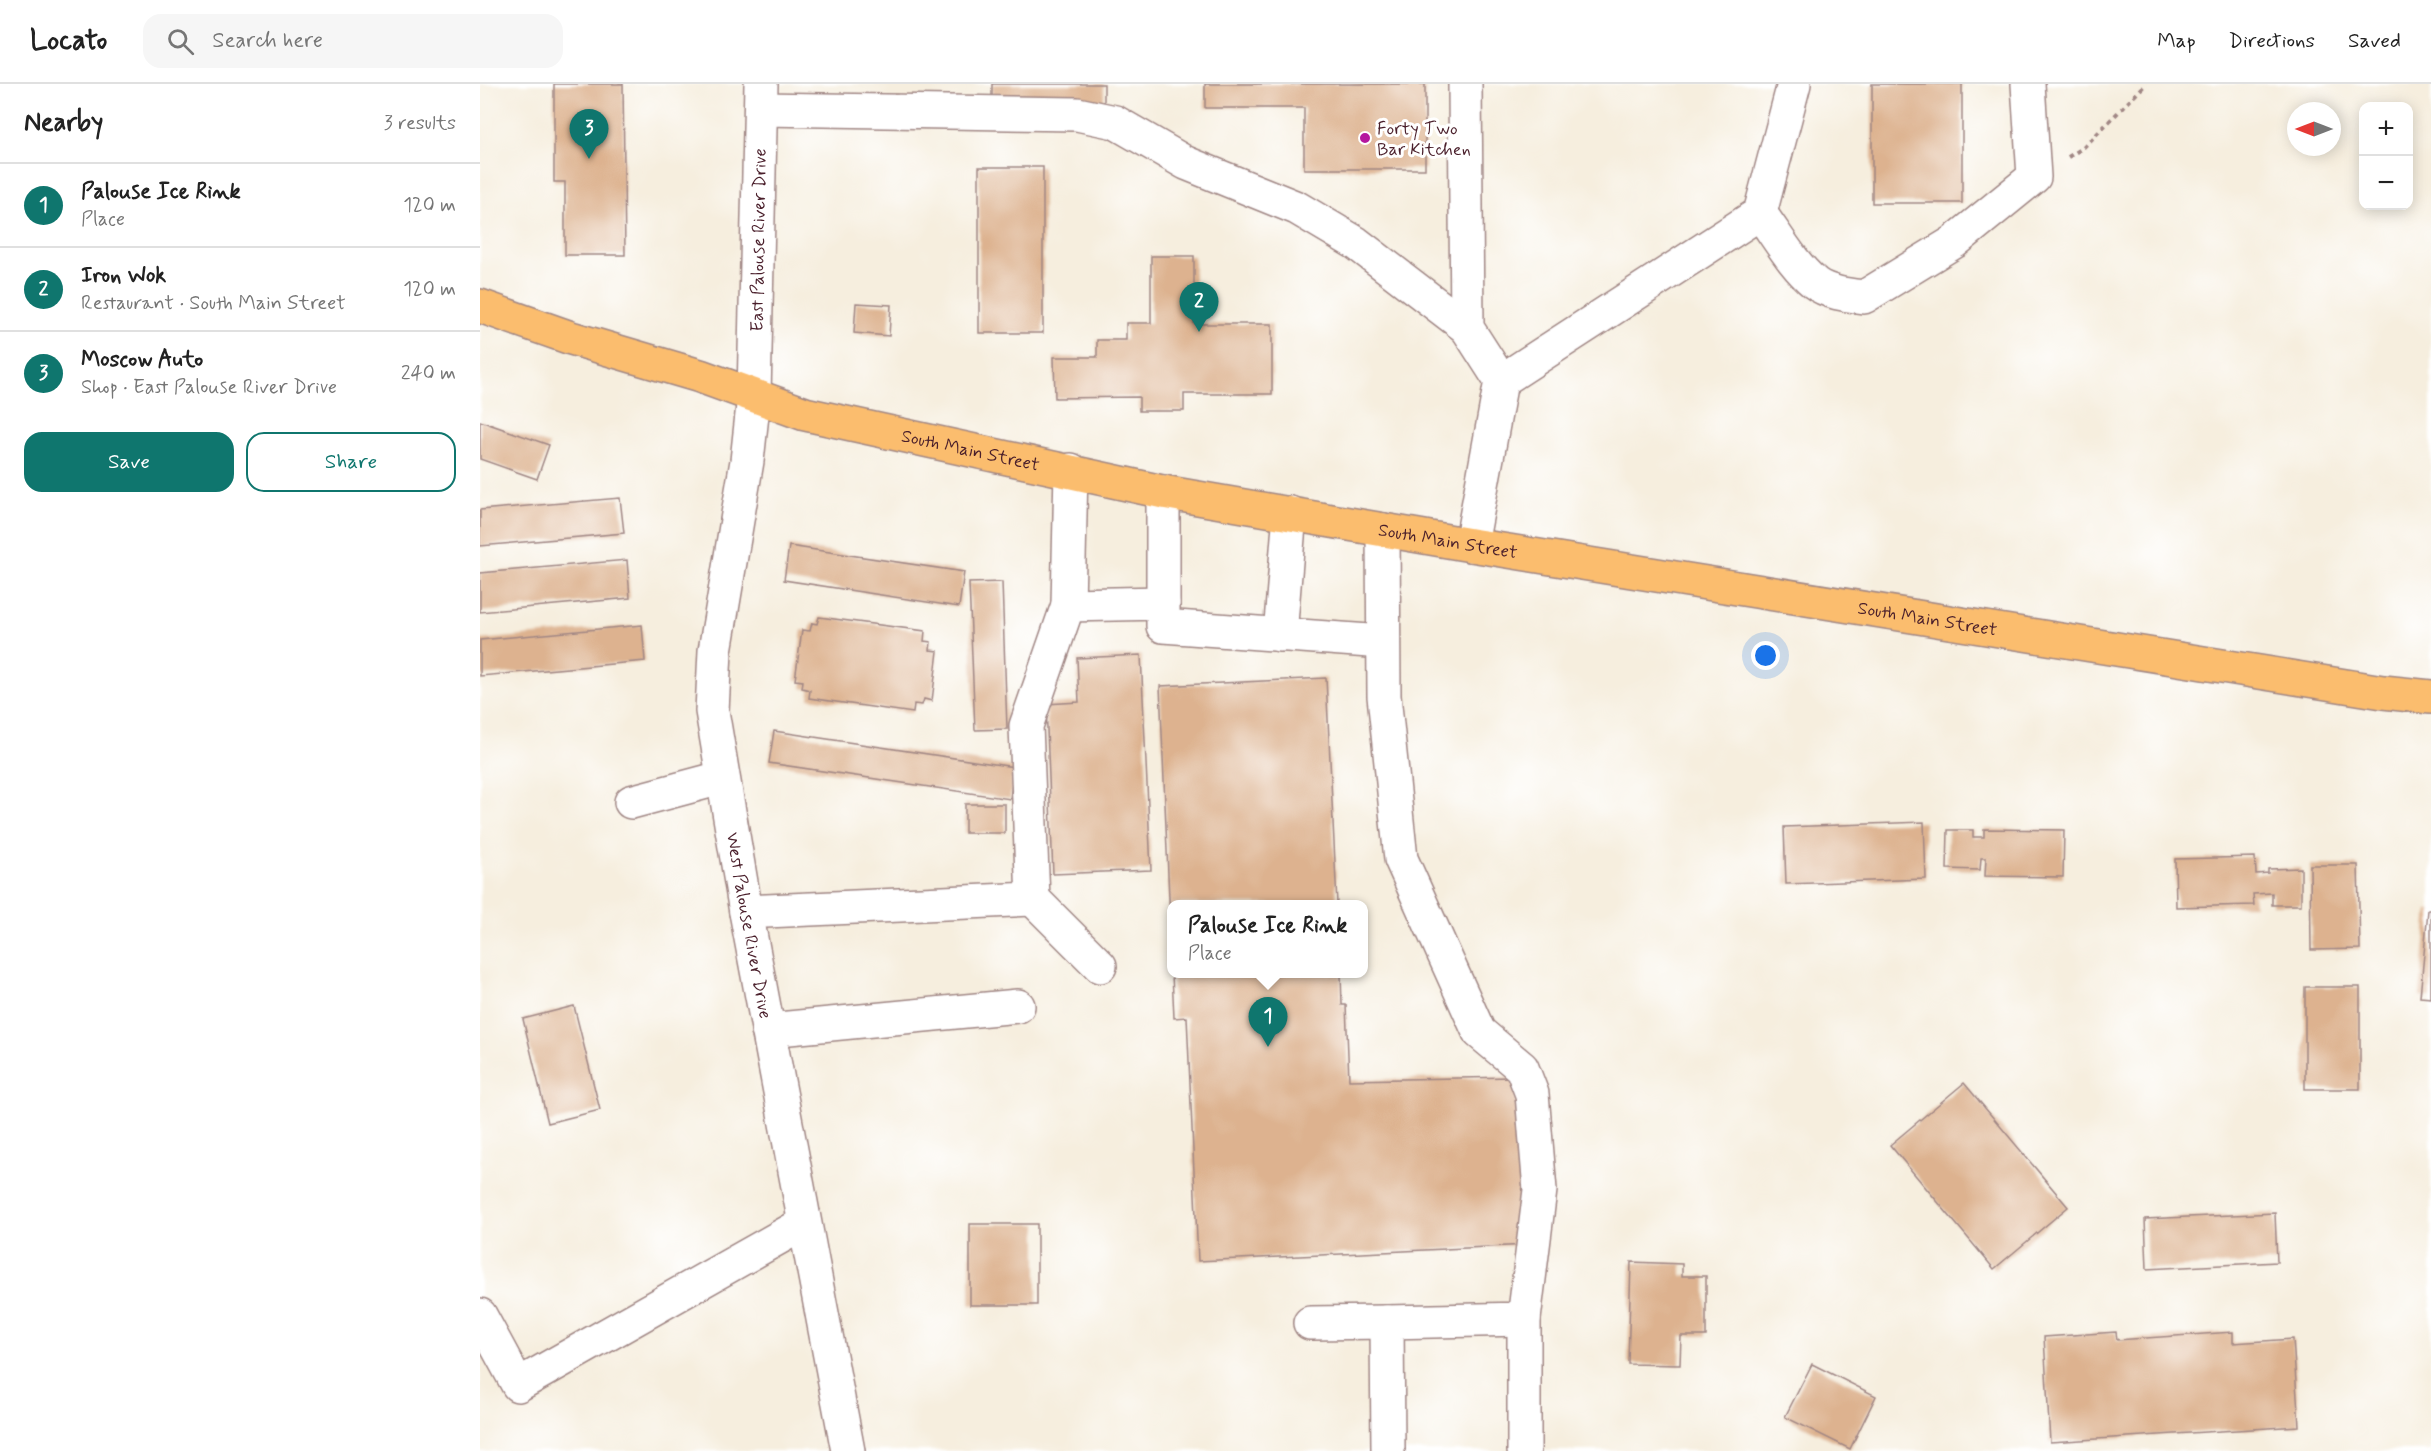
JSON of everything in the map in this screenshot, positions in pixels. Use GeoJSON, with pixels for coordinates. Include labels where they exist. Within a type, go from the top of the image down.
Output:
{"type":"FeatureCollection","features":[{"type":"Feature","properties":{"kind":"highway","name":"South Main Street"},"geometry":{"type":"LineString","coordinates":[[480,306],[571,338],[700,376],[805,414],[1071,470],[1163,492],[1471,545],[2372,691],[2431,698]]}},
{"type":"Feature","properties":{"kind":"street"},"geometry":{"type":"LineString","coordinates":[[1465,84],[1467,328]]}},
{"type":"Feature","properties":{"kind":"street"},"geometry":{"type":"LineString","coordinates":[[1501,381],[1760,213],[1794,84]]}},
{"type":"Feature","properties":{"kind":"street"},"geometry":{"type":"LineString","coordinates":[[1760,213],[1792,257],[1816,284],[1840,294],[1864,297],[1954,242],[2034,177],[2028,84]]}},
{"type":"Feature","properties":{"kind":"street"},"geometry":{"type":"LineString","coordinates":[[761,96],[1077,114],[1115,122],[1186,163],[1296,208],[1356,243],[1467,328],[1501,381],[1471,545]]}},
{"type":"Feature","properties":{"kind":"street","name":"East Palouse River Drive"},"geometry":{"type":"LineString","coordinates":[[754,396],[761,96]]}},
{"type":"Feature","properties":{"kind":"street","name":"West Palouse River Drive"},"geometry":{"type":"LineString","coordinates":[[754,396],[747,461],[715,651],[712,711],[721,778],[803,1224],[848,1451]]}},
{"type":"Feature","properties":{"kind":"street"},"geometry":{"type":"LineString","coordinates":[[1071,470],[1068,605],[1026,726],[1033,899],[1100,966]]}},
{"type":"Feature","properties":{"kind":"street"},"geometry":{"type":"LineString","coordinates":[[1163,492],[1163,626],[1383,642]]}},
{"type":"Feature","properties":{"kind":"street"},"geometry":{"type":"LineString","coordinates":[[1280,635],[1290,513]]}},
{"type":"Feature","properties":{"kind":"street"},"geometry":{"type":"LineString","coordinates":[[1383,530],[1384,696],[1401,859],[1479,1032],[1522,1068],[1532,1094],[1540,1190],[1524,1319],[1524,1451]]}},
{"type":"Feature","properties":{"kind":"street"},"geometry":{"type":"LineString","coordinates":[[1068,605],[1163,603]]}},
{"type":"Feature","properties":{"kind":"street"},"geometry":{"type":"LineString","coordinates":[[631,802],[721,778]]}},
{"type":"Feature","properties":{"kind":"street"},"geometry":{"type":"LineString","coordinates":[[746,912],[1033,899]]}},
{"type":"Feature","properties":{"kind":"street"},"geometry":{"type":"LineString","coordinates":[[768,1030],[1018,1006]]}},
{"type":"Feature","properties":{"kind":"street"},"geometry":{"type":"LineString","coordinates":[[480,1315],[518,1385],[803,1224]]}},
{"type":"Feature","properties":{"kind":"street"},"geometry":{"type":"LineString","coordinates":[[1310,1323],[1524,1319]]}},
{"type":"Feature","properties":{"kind":"street"},"geometry":{"type":"LineString","coordinates":[[1387,1322],[1388,1451]]}},
{"type":"Feature","properties":{"kind":"path"},"geometry":{"type":"LineString","coordinates":[[2034,177],[2083,148],[2146,84]]}},
{"type":"Feature","properties":{"kind":"building"},"geometry":{"type":"Polygon","coordinates":[[[554,84],[623,84],[625,255],[565,255],[565,182],[554,182],[554,84]]]}},
{"type":"Feature","properties":{"kind":"building"},"geometry":{"type":"Polygon","coordinates":[[[992,84],[1104,84],[1104,106],[992,106],[992,84]]]}},
{"type":"Feature","properties":{"kind":"building","name":"Forty Two Bar Kitchen"},"geometry":{"type":"Polygon","coordinates":[[[1205,84],[1425,84],[1425,169],[1304,169],[1304,108],[1205,108],[1205,84]]]}},
{"type":"Feature","properties":{"kind":"building"},"geometry":{"type":"Polygon","coordinates":[[[1872,84],[1962,84],[1962,203],[1872,203],[1872,84]]]}},
{"type":"Feature","properties":{"kind":"building"},"geometry":{"type":"Polygon","coordinates":[[[979,167],[1043,167],[1043,333],[979,333],[979,167]]]}},
{"type":"Feature","properties":{"kind":"building"},"geometry":{"type":"Polygon","coordinates":[[[1151,256],[1194,256],[1194,324],[1272,324],[1272,394],[1184,394],[1184,411],[1139,411],[1139,397],[1055,398],[1054,357],[1097,357],[1097,340],[1126,340],[1126,323],[1151,323],[1151,256]]]}},
{"type":"Feature","properties":{"kind":"building"},"geometry":{"type":"Polygon","coordinates":[[[856,303],[891,305],[889,336],[854,333],[856,303]]]}},
{"type":"Feature","properties":{"kind":"building"},"geometry":{"type":"Polygon","coordinates":[[[480,421],[549,445],[537,479],[480,459],[480,421]]]}},
{"type":"Feature","properties":{"kind":"building"},"geometry":{"type":"Polygon","coordinates":[[[620,498],[624,533],[480,546],[480,510],[620,498]]]}},
{"type":"Feature","properties":{"kind":"building"},"geometry":{"type":"Polygon","coordinates":[[[789,546],[964,572],[959,607],[784,580],[789,546]]]}},
{"type":"Feature","properties":{"kind":"building"},"geometry":{"type":"Polygon","coordinates":[[[627,560],[630,598],[480,612],[480,573],[627,560]]]}},
{"type":"Feature","properties":{"kind":"building"},"geometry":{"type":"Polygon","coordinates":[[[1002,582],[1007,729],[975,730],[969,583],[1002,582]]]}},
{"type":"Feature","properties":{"kind":"building"},"geometry":{"type":"Polygon","coordinates":[[[819,617],[925,631],[924,641],[931,642],[930,650],[938,651],[932,701],[924,699],[922,705],[914,704],[913,713],[809,698],[810,690],[802,688],[803,681],[795,680],[802,630],[810,631],[812,623],[817,624],[819,617]]]}},
{"type":"Feature","properties":{"kind":"building"},"geometry":{"type":"Polygon","coordinates":[[[642,625],[645,661],[480,676],[480,640],[642,625]]]}},
{"type":"Feature","properties":{"kind":"building"},"geometry":{"type":"Polygon","coordinates":[[[1141,655],[1151,870],[1053,874],[1046,704],[1079,702],[1077,658],[1141,655]]]}},
{"type":"Feature","properties":{"kind":"building"},"geometry":{"type":"Polygon","coordinates":[[[1326,678],[1337,900],[1169,900],[1160,686],[1326,678]]]}},
{"type":"Feature","properties":{"kind":"building"},"geometry":{"type":"Polygon","coordinates":[[[774,731],[1014,767],[1010,799],[769,763],[774,731]]]}},
{"type":"Feature","properties":{"kind":"building"},"geometry":{"type":"Polygon","coordinates":[[[965,804],[1005,804],[1005,833],[965,833],[965,804]]]}},
{"type":"Feature","properties":{"kind":"building"},"geometry":{"type":"Polygon","coordinates":[[[1924,822],[1926,879],[1786,884],[1784,827],[1924,822]]]}},
{"type":"Feature","properties":{"kind":"building"},"geometry":{"type":"Polygon","coordinates":[[[1984,829],[2064,830],[2063,877],[1985,876],[1986,858],[1981,858],[1980,870],[1947,869],[1948,830],[1973,830],[1973,837],[1984,837],[1984,829]]]}},
{"type":"Feature","properties":{"kind":"building"},"geometry":{"type":"Polygon","coordinates":[[[2255,857],[2256,874],[2268,873],[2268,869],[2301,868],[2301,905],[2272,905],[2272,893],[2253,894],[2254,905],[2176,907],[2175,859],[2255,857]]]}},
{"type":"Feature","properties":{"kind":"building"},"geometry":{"type":"Polygon","coordinates":[[[2310,865],[2358,865],[2360,949],[2311,950],[2310,865]]]}},
{"type":"Feature","properties":{"kind":"building"},"geometry":{"type":"Polygon","coordinates":[[[2428,910],[2431,910],[2431,998],[2420,997],[2428,910]]]}},
{"type":"Feature","properties":{"kind":"building"},"geometry":{"type":"Polygon","coordinates":[[[1172,978],[1341,978],[1342,1005],[1346,1005],[1349,1080],[1514,1077],[1528,1245],[1198,1261],[1187,1017],[1174,1018],[1172,978]]]}},
{"type":"Feature","properties":{"kind":"building"},"geometry":{"type":"Polygon","coordinates":[[[2305,987],[2360,987],[2360,1089],[2305,1089],[2305,987]]]}},
{"type":"Feature","properties":{"kind":"building"},"geometry":{"type":"Polygon","coordinates":[[[574,1006],[600,1110],[548,1123],[523,1019],[574,1006]]]}},
{"type":"Feature","properties":{"kind":"building"},"geometry":{"type":"Polygon","coordinates":[[[1964,1083],[2068,1207],[1994,1269],[1890,1145],[1964,1083]]]}},
{"type":"Feature","properties":{"kind":"building"},"geometry":{"type":"Polygon","coordinates":[[[2275,1213],[2277,1262],[2147,1269],[2145,1219],[2275,1213]]]}},
{"type":"Feature","properties":{"kind":"building"},"geometry":{"type":"Polygon","coordinates":[[[970,1224],[1037,1224],[1037,1305],[970,1305],[970,1224]]]}},
{"type":"Feature","properties":{"kind":"building"},"geometry":{"type":"Polygon","coordinates":[[[1631,1262],[1682,1264],[1682,1276],[1706,1276],[1706,1336],[1681,1336],[1680,1365],[1628,1364],[1631,1262]]]}},
{"type":"Feature","properties":{"kind":"building"},"geometry":{"type":"Polygon","coordinates":[[[2116,1332],[2117,1340],[2233,1332],[2233,1343],[2293,1339],[2299,1426],[2050,1442],[2044,1337],[2116,1332]]]}},
{"type":"Feature","properties":{"kind":"building"},"geometry":{"type":"Polygon","coordinates":[[[1812,1364],[1876,1396],[1850,1449],[1785,1417],[1812,1364]]]}},
{"type":"Feature","properties":{"kind":"place","name":"Forty Two Bar Kitchen"},"geometry":{"type":"Point","coordinates":[1365,138]}},
{"type":"Feature","properties":{"kind":"place","name":"Moscow Auto"},"geometry":{"type":"Point","coordinates":[589,159]}},
{"type":"Feature","properties":{"kind":"place","name":"Iron Wok"},"geometry":{"type":"Point","coordinates":[1199,332]}},
{"type":"Feature","properties":{"kind":"place","name":"Palouse Ice Rink"},"geometry":{"type":"Point","coordinates":[1268,1047]}}]}
